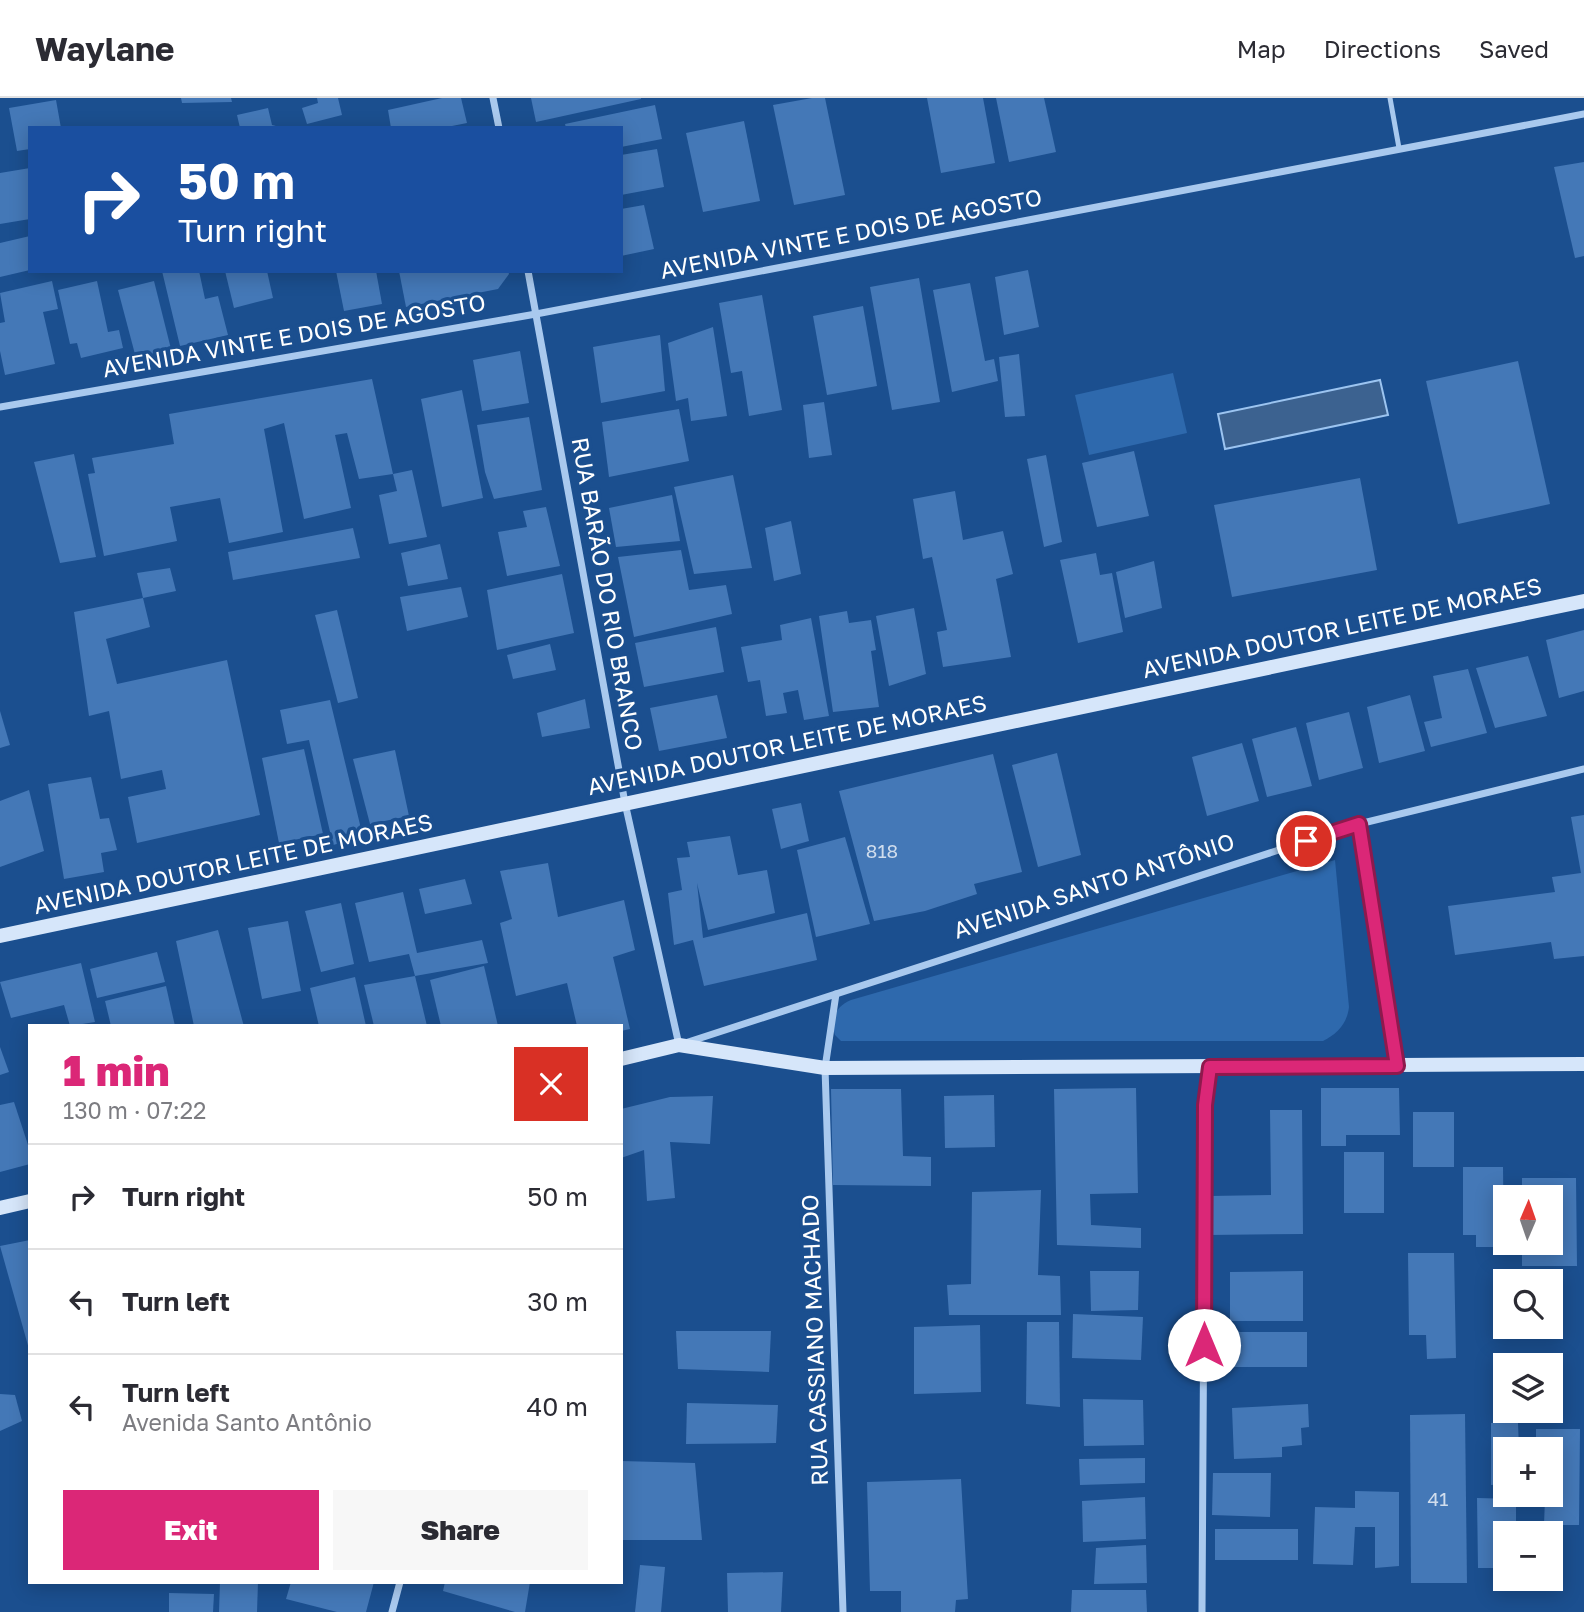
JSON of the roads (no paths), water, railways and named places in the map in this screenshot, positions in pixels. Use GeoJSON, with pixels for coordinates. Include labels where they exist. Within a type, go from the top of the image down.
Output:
{"type":"FeatureCollection","features":[{"type":"Feature","properties":{"kind":"street"},"geometry":{"type":"LineString","coordinates":[[493,98],[499,126]]}},
{"type":"Feature","properties":{"kind":"street","name":"AVENIDA VINTE E DOIS DE AGOSTO"},"geometry":{"type":"LineString","coordinates":[[0,407],[536,314],[1584,114]]}},
{"type":"Feature","properties":{"kind":"street","name":"RUA BARÃO DO RIO BRANCO"},"geometry":{"type":"LineString","coordinates":[[527,273],[625,803],[679,1045]]}},
{"type":"Feature","properties":{"kind":"street","name":"AVENIDA DOUTOR LEITE DE MORAES"},"geometry":{"type":"LineString","coordinates":[[0,936],[1584,601]]}},
{"type":"Feature","properties":{"kind":"street","name":"AVENIDA SANTO ANTÔNIO"},"geometry":{"type":"LineString","coordinates":[[623,1059],[679,1045],[1359,824],[1584,769]]}},
{"type":"Feature","properties":{"kind":"street"},"geometry":{"type":"LineString","coordinates":[[1359,824],[1397,1066]]}},
{"type":"Feature","properties":{"kind":"street","name":"RUA CASSIANO MACHADO"},"geometry":{"type":"LineString","coordinates":[[836,994],[825,1068],[843,1612]]}},
{"type":"Feature","properties":{"kind":"street"},"geometry":{"type":"LineString","coordinates":[[679,1045],[825,1068],[1584,1064]]}},
{"type":"Feature","properties":{"kind":"street"},"geometry":{"type":"LineString","coordinates":[[1202,1612],[1205,1105],[1210,1067]]}},
{"type":"Feature","properties":{"kind":"street"},"geometry":{"type":"LineString","coordinates":[[0,1208],[28,1201]]}},
{"type":"Feature","properties":{"kind":"street"},"geometry":{"type":"LineString","coordinates":[[392,1612],[399,1584]]}},
{"type":"Feature","properties":{"kind":"lane"},"geometry":{"type":"LineString","coordinates":[[1390,98],[1399,148]]}}]}
